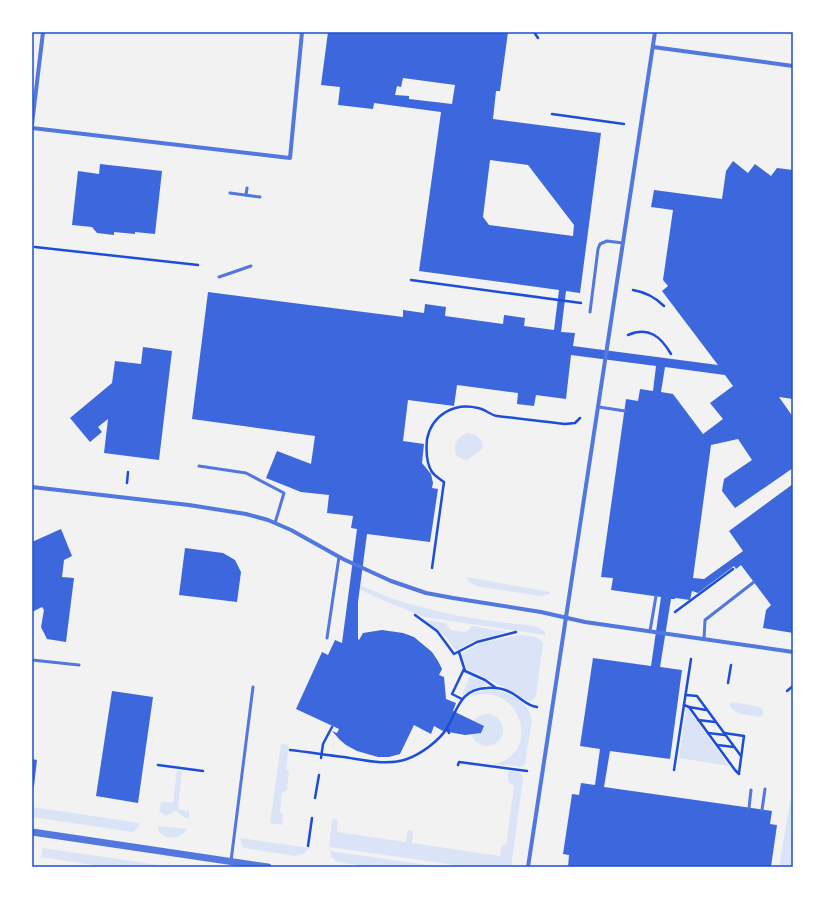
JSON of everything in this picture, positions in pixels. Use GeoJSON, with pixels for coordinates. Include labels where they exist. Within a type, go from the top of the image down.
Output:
{"type":"FeatureCollection","features":[{"type":"Feature","properties":{"kind":"street"},"geometry":{"type":"LineString","coordinates":[[32,124],[43,32]]}},
{"type":"Feature","properties":{"kind":"street"},"geometry":{"type":"LineString","coordinates":[[32,128],[290,158],[302,32]]}},
{"type":"Feature","properties":{"kind":"street"},"geometry":{"type":"LineString","coordinates":[[528,867],[655,32]]}},
{"type":"Feature","properties":{"kind":"street"},"geometry":{"type":"LineString","coordinates":[[653,47],[793,66]]}},
{"type":"Feature","properties":{"kind":"street"},"geometry":{"type":"LineString","coordinates":[[32,487],[216,509],[246,514],[275,523],[291,530],[339,557],[391,581],[426,593],[534,610],[585,622],[793,652]]}},
{"type":"Feature","properties":{"kind":"street"},"geometry":{"type":"LineString","coordinates":[[32,832],[268,867]]}},
{"type":"Feature","properties":{"kind":"lane"},"geometry":{"type":"LineString","coordinates":[[246,195],[247,188]]}},
{"type":"Feature","properties":{"kind":"lane"},"geometry":{"type":"LineString","coordinates":[[230,193],[260,197]]}},
{"type":"Feature","properties":{"kind":"lane"},"geometry":{"type":"LineString","coordinates":[[590,312],[598,249],[600,244],[607,241],[623,243]]}},
{"type":"Feature","properties":{"kind":"lane"},"geometry":{"type":"LineString","coordinates":[[219,277],[251,266]]}},
{"type":"Feature","properties":{"kind":"lane"},"geometry":{"type":"LineString","coordinates":[[599,407],[625,411]]}},
{"type":"Feature","properties":{"kind":"lane"},"geometry":{"type":"LineString","coordinates":[[199,466],[246,473],[284,492],[275,523]]}},
{"type":"Feature","properties":{"kind":"lane"},"geometry":{"type":"LineString","coordinates":[[327,638],[339,557]]}},
{"type":"Feature","properties":{"kind":"lane"},"geometry":{"type":"LineString","coordinates":[[704,639],[706,620],[754,582]]}},
{"type":"Feature","properties":{"kind":"lane"},"geometry":{"type":"LineString","coordinates":[[650,631],[656,596]]}},
{"type":"Feature","properties":{"kind":"lane"},"geometry":{"type":"LineString","coordinates":[[32,660],[79,665]]}},
{"type":"Feature","properties":{"kind":"lane"},"geometry":{"type":"LineString","coordinates":[[231,861],[253,687]]}},
{"type":"Feature","properties":{"kind":"lane"},"geometry":{"type":"LineString","coordinates":[[762,810],[765,789]]}},
{"type":"Feature","properties":{"kind":"lane"},"geometry":{"type":"LineString","coordinates":[[749,808],[751,790]]}},
{"type":"Feature","properties":{"kind":"path"},"geometry":{"type":"LineString","coordinates":[[534,32],[538,38]]}},
{"type":"Feature","properties":{"kind":"path"},"geometry":{"type":"LineString","coordinates":[[552,114],[624,124]]}},
{"type":"Feature","properties":{"kind":"path"},"geometry":{"type":"LineString","coordinates":[[35,247],[198,265]]}},
{"type":"Feature","properties":{"kind":"path"},"geometry":{"type":"LineString","coordinates":[[411,280],[581,303]]}},
{"type":"Feature","properties":{"kind":"path"},"geometry":{"type":"LineString","coordinates":[[633,290],[650,295],[664,306]]}},
{"type":"Feature","properties":{"kind":"path"},"geometry":{"type":"LineString","coordinates":[[628,335],[635,332],[654,334],[659,337],[671,354]]}},
{"type":"Feature","properties":{"kind":"path"},"geometry":{"type":"LineString","coordinates":[[432,568],[444,482],[432,472],[427,460],[426,447],[429,433],[434,423],[440,416],[451,408],[461,406],[479,408],[494,415],[565,424],[575,423],[580,418]]}},
{"type":"Feature","properties":{"kind":"path"},"geometry":{"type":"LineString","coordinates":[[127,483],[128,472]]}},
{"type":"Feature","properties":{"kind":"path"},"geometry":{"type":"LineString","coordinates":[[675,612],[733,570]]}},
{"type":"Feature","properties":{"kind":"path"},"geometry":{"type":"LineString","coordinates":[[415,615],[437,632],[454,654],[477,642],[516,632]]}},
{"type":"Feature","properties":{"kind":"path"},"geometry":{"type":"LineString","coordinates":[[459,652],[465,671],[485,680],[497,688]]}},
{"type":"Feature","properties":{"kind":"path"},"geometry":{"type":"LineString","coordinates":[[674,770],[691,659]]}},
{"type":"Feature","properties":{"kind":"path"},"geometry":{"type":"LineString","coordinates":[[728,683],[731,665]]}},
{"type":"Feature","properties":{"kind":"path"},"geometry":{"type":"LineString","coordinates":[[462,699],[452,694],[464,668]]}},
{"type":"Feature","properties":{"kind":"path"},"geometry":{"type":"LineString","coordinates":[[787,691],[793,686]]}},
{"type":"Feature","properties":{"kind":"path"},"geometry":{"type":"LineString","coordinates":[[290,750],[373,762],[394,762],[406,760],[423,751],[440,737],[447,728],[455,710],[467,694],[482,688],[497,688],[506,690],[528,704],[537,707]]}},
{"type":"Feature","properties":{"kind":"path"},"geometry":{"type":"LineString","coordinates":[[686,695],[697,696],[741,756]]}},
{"type":"Feature","properties":{"kind":"path"},"geometry":{"type":"LineString","coordinates":[[684,705],[707,710]]}},
{"type":"Feature","properties":{"kind":"path"},"geometry":{"type":"LineString","coordinates":[[689,707],[707,733],[739,774],[744,736],[707,733]]}},
{"type":"Feature","properties":{"kind":"path"},"geometry":{"type":"LineString","coordinates":[[698,720],[716,722]]}},
{"type":"Feature","properties":{"kind":"path"},"geometry":{"type":"LineString","coordinates":[[321,758],[323,744],[332,727]]}},
{"type":"Feature","properties":{"kind":"path"},"geometry":{"type":"LineString","coordinates":[[447,728],[449,733]]}},
{"type":"Feature","properties":{"kind":"path"},"geometry":{"type":"LineString","coordinates":[[717,745],[734,747]]}},
{"type":"Feature","properties":{"kind":"path"},"geometry":{"type":"LineString","coordinates":[[458,765],[458,762],[461,761],[527,771]]}},
{"type":"Feature","properties":{"kind":"path"},"geometry":{"type":"LineString","coordinates":[[158,765],[203,771]]}},
{"type":"Feature","properties":{"kind":"path"},"geometry":{"type":"LineString","coordinates":[[315,798],[319,775]]}},
{"type":"Feature","properties":{"kind":"path"},"geometry":{"type":"LineString","coordinates":[[308,846],[312,818]]}},
{"type":"Feature","properties":{"kind":"shaded area"},"geometry":{"type":"Polygon","coordinates":[[[468,433],[474,434],[482,442],[483,448],[466,461],[457,456],[455,445],[461,436],[468,433]]]}},
{"type":"Feature","properties":{"kind":"shaded area"},"geometry":{"type":"Polygon","coordinates":[[[466,577],[550,592],[550,594],[539,596],[476,586],[469,582],[466,577]]]}},
{"type":"Feature","properties":{"kind":"shaded area"},"geometry":{"type":"Polygon","coordinates":[[[353,582],[389,597],[416,606],[466,617],[534,626],[545,632],[545,635],[424,617],[373,596],[350,584],[353,582]]]}},
{"type":"Feature","properties":{"kind":"shaded area"},"geometry":{"type":"Polygon","coordinates":[[[425,620],[446,623],[450,630],[466,632],[472,626],[507,632],[472,642],[456,651],[446,637],[425,620]]]}},
{"type":"Feature","properties":{"kind":"shaded area"},"geometry":{"type":"Polygon","coordinates":[[[520,635],[537,638],[543,645],[536,696],[530,701],[525,700],[517,694],[467,669],[461,654],[481,643],[520,635]]]}},
{"type":"Feature","properties":{"kind":"shaded area"},"geometry":{"type":"Polygon","coordinates":[[[470,676],[486,683],[486,686],[477,688],[462,695],[470,676]]]}},
{"type":"Feature","properties":{"kind":"shaded area"},"geometry":{"type":"Polygon","coordinates":[[[486,690],[501,691],[515,697],[526,706],[530,713],[532,720],[525,763],[522,767],[495,764],[510,757],[519,746],[521,733],[519,719],[512,707],[501,698],[486,694],[469,697],[475,693],[486,690]]]}},
{"type":"Feature","properties":{"kind":"shaded area"},"geometry":{"type":"Polygon","coordinates":[[[733,702],[760,707],[764,711],[763,715],[760,717],[738,712],[731,708],[729,704],[733,702]]]}},
{"type":"Feature","properties":{"kind":"shaded area"},"geometry":{"type":"Polygon","coordinates":[[[686,709],[688,709],[729,766],[679,758],[686,709]]]}},
{"type":"Feature","properties":{"kind":"shaded area"},"geometry":{"type":"Polygon","coordinates":[[[484,714],[490,714],[500,721],[503,730],[502,736],[496,743],[490,746],[484,746],[474,739],[471,733],[471,727],[478,717],[484,714]]]}},
{"type":"Feature","properties":{"kind":"shaded area"},"geometry":{"type":"Polygon","coordinates":[[[281,744],[289,745],[286,769],[289,772],[287,790],[282,793],[280,812],[283,815],[282,825],[270,823],[281,744]]]}},
{"type":"Feature","properties":{"kind":"shaded area"},"geometry":{"type":"Polygon","coordinates":[[[177,770],[182,771],[178,809],[189,811],[189,818],[185,818],[175,811],[166,816],[159,812],[161,802],[173,802],[177,770]]]}},
{"type":"Feature","properties":{"kind":"shaded area"},"geometry":{"type":"Polygon","coordinates":[[[508,771],[520,773],[523,780],[511,867],[469,867],[329,847],[332,820],[334,818],[338,821],[337,832],[406,842],[407,833],[411,830],[413,833],[412,843],[500,856],[501,847],[506,844],[514,786],[508,782],[508,771]]]}},
{"type":"Feature","properties":{"kind":"shaded area"},"geometry":{"type":"Polygon","coordinates":[[[790,802],[793,805],[793,852],[791,867],[779,867],[790,802]]]}},
{"type":"Feature","properties":{"kind":"shaded area"},"geometry":{"type":"Polygon","coordinates":[[[32,807],[140,823],[136,830],[132,832],[32,817],[32,807]]]}},
{"type":"Feature","properties":{"kind":"shaded area"},"geometry":{"type":"Polygon","coordinates":[[[157,826],[187,829],[178,837],[170,838],[162,835],[157,826]]]}},
{"type":"Feature","properties":{"kind":"shaded area"},"geometry":{"type":"Polygon","coordinates":[[[240,838],[309,848],[303,854],[296,856],[244,848],[240,838]]]}},
{"type":"Feature","properties":{"kind":"shaded area"},"geometry":{"type":"Polygon","coordinates":[[[43,848],[173,867],[106,867],[41,857],[43,848]]]}},
{"type":"Feature","properties":{"kind":"shaded area"},"geometry":{"type":"Polygon","coordinates":[[[330,851],[442,867],[371,867],[337,862],[332,857],[330,851]]]}},
{"type":"Feature","properties":{"kind":"building"},"geometry":{"type":"Polygon","coordinates":[[[328,32],[508,32],[500,91],[496,91],[493,119],[601,133],[580,293],[566,291],[561,332],[575,333],[573,346],[718,365],[662,291],[668,286],[663,280],[673,210],[651,207],[654,190],[722,199],[726,171],[733,161],[748,173],[755,164],[771,176],[777,168],[793,170],[793,399],[779,397],[793,417],[793,468],[735,508],[722,491],[724,479],[752,460],[738,439],[711,445],[693,578],[704,579],[743,551],[729,531],[793,484],[793,633],[763,628],[766,610],[771,605],[741,565],[736,569],[734,566],[698,593],[692,591],[690,600],[675,598],[671,599],[660,667],[682,670],[670,759],[610,751],[604,787],[772,811],[770,824],[777,825],[771,867],[568,867],[569,855],[563,854],[572,794],[579,795],[581,783],[595,785],[600,749],[580,746],[593,658],[651,666],[661,597],[611,590],[613,578],[601,577],[626,399],[638,401],[640,389],[653,391],[656,366],[571,355],[566,399],[536,395],[534,406],[517,404],[518,393],[457,385],[454,406],[408,400],[403,441],[424,444],[422,463],[431,474],[433,483],[432,488],[438,489],[430,542],[367,534],[358,602],[358,639],[359,640],[363,633],[382,630],[403,633],[414,637],[432,652],[438,661],[442,669],[439,675],[444,677],[446,699],[456,703],[453,711],[484,726],[481,733],[465,735],[443,731],[434,726],[431,734],[414,725],[400,754],[389,757],[378,757],[357,751],[346,745],[332,731],[337,733],[339,729],[296,709],[322,652],[328,655],[335,640],[342,643],[357,529],[351,528],[353,516],[327,513],[329,495],[301,492],[266,478],[277,451],[311,464],[315,436],[192,419],[208,292],[403,317],[403,310],[424,313],[425,304],[446,307],[445,316],[503,324],[504,315],[525,318],[524,326],[554,330],[559,290],[419,271],[441,112],[374,103],[373,109],[338,105],[340,87],[321,85],[328,32]],[[403,78],[401,87],[397,86],[395,95],[409,96],[409,99],[452,104],[455,85],[403,78]],[[490,160],[483,217],[489,225],[573,236],[574,225],[528,165],[490,160]],[[665,367],[661,392],[673,394],[703,434],[723,419],[710,403],[733,386],[725,375],[665,367]]]}},
{"type":"Feature","properties":{"kind":"building"},"geometry":{"type":"Polygon","coordinates":[[[100,164],[162,171],[155,234],[114,232],[114,235],[97,233],[92,227],[72,225],[78,171],[99,174],[100,164]]]}},
{"type":"Feature","properties":{"kind":"building"},"geometry":{"type":"Polygon","coordinates":[[[143,347],[172,351],[159,460],[104,453],[108,419],[98,427],[102,432],[90,442],[70,418],[112,383],[115,361],[141,364],[143,347]]]}},
{"type":"Feature","properties":{"kind":"building"},"geometry":{"type":"Polygon","coordinates":[[[61,529],[72,556],[64,560],[62,577],[74,578],[66,642],[47,639],[41,627],[44,610],[42,607],[32,612],[32,542],[61,529]]]}},
{"type":"Feature","properties":{"kind":"building"},"geometry":{"type":"Polygon","coordinates":[[[185,548],[223,553],[235,560],[241,572],[237,602],[179,595],[185,548]]]}},
{"type":"Feature","properties":{"kind":"building"},"geometry":{"type":"Polygon","coordinates":[[[112,691],[153,697],[138,803],[96,796],[112,691]]]}},
{"type":"Feature","properties":{"kind":"building"},"geometry":{"type":"Polygon","coordinates":[[[32,759],[37,760],[34,786],[32,789],[32,759]]]}}]}
